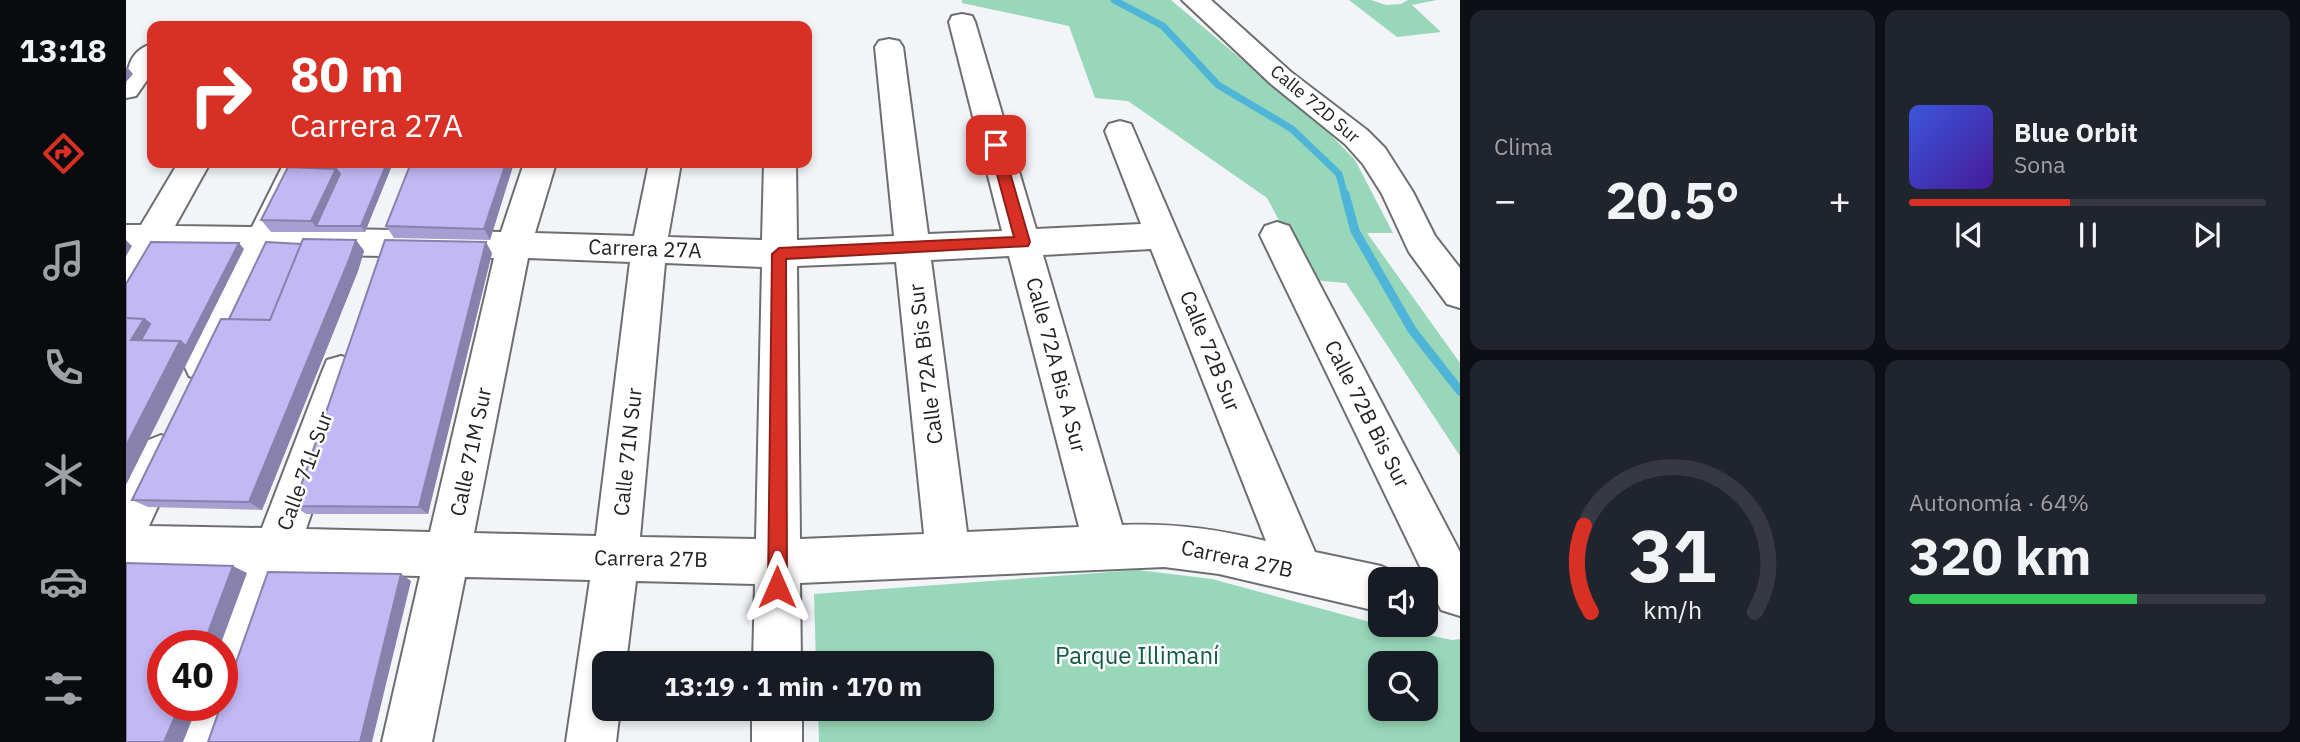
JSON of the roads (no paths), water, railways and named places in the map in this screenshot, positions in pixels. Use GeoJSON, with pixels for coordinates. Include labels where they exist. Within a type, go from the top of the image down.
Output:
{"type":"FeatureCollection","features":[{"type":"Feature","properties":{"kind":"street","name":"Calle 72D Sur"},"geometry":{"type":"LineString","coordinates":[[1195,0],[1281,78],[1356,137],[1374,156],[1397,192],[1420,243],[1460,294]]}},
{"type":"Feature","properties":{"kind":"street","name":"Calle 72A Bis A Sur"},"geometry":{"type":"LineString","coordinates":[[962,22],[1106,545]]}},
{"type":"Feature","properties":{"kind":"street","name":"Calle 72A Bis Sur"},"geometry":{"type":"LineString","coordinates":[[889,47],[948,555]]}},
{"type":"Feature","properties":{"kind":"street"},"geometry":{"type":"LineString","coordinates":[[126,89],[147,60]]}},
{"type":"Feature","properties":{"kind":"street","name":"Calle 72B Sur"},"geometry":{"type":"LineString","coordinates":[[1120,131],[1301,572]]}},
{"type":"Feature","properties":{"kind":"street"},"geometry":{"type":"LineString","coordinates":[[126,282],[140,238],[190,168]]}},
{"type":"Feature","properties":{"kind":"street"},"geometry":{"type":"LineString","coordinates":[[191,390],[298,168]]}},
{"type":"Feature","properties":{"kind":"street","name":"Calle 71M Sur"},"geometry":{"type":"LineString","coordinates":[[407,742],[514,245],[538,168]]}},
{"type":"Feature","properties":{"kind":"street","name":"Calle 71N Sur"},"geometry":{"type":"LineString","coordinates":[[592,742],[616,558],[649,249],[664,168]]}},
{"type":"Feature","properties":{"kind":"street"},"geometry":{"type":"LineString","coordinates":[[777,651],[780,168]]}},
{"type":"Feature","properties":{"kind":"street","name":"Carrera 27A"},"geometry":{"type":"LineString","coordinates":[[140,238],[262,239],[393,227],[514,245],[779,254],[1163,236]]}},
{"type":"Feature","properties":{"kind":"street"},"geometry":{"type":"LineString","coordinates":[[373,282],[393,227]]}},
{"type":"Feature","properties":{"kind":"street","name":"Calle 72B Bis Sur"},"geometry":{"type":"LineString","coordinates":[[1277,235],[1448,594]]}},
{"type":"Feature","properties":{"kind":"street","name":"Calle 71L Sur"},"geometry":{"type":"LineString","coordinates":[[238,655],[355,333]]}},
{"type":"Feature","properties":{"kind":"street"},"geometry":{"type":"LineString","coordinates":[[126,528],[173,428]]}},
{"type":"Feature","properties":{"kind":"street","name":"Carrera 27B"},"geometry":{"type":"LineString","coordinates":[[126,547],[777,562],[1106,545],[1193,547],[1368,586]]}},
{"type":"Feature","properties":{"kind":"street"},"geometry":{"type":"LineString","coordinates":[[207,742],[214,721]]}},
{"type":"Feature","properties":{"kind":"street"},"geometry":{"type":"LineString","coordinates":[[777,721],[777,742]]}},
{"type":"Feature","properties":{"kind":"waterway"},"geometry":{"type":"LineString","coordinates":[[1114,0],[1163,26],[1218,85],[1292,129],[1339,174],[1345,196]]}},
{"type":"Feature","properties":{"kind":"waterway"},"geometry":{"type":"LineString","coordinates":[[1345,194],[1355,231],[1412,330],[1460,391]]}},
{"type":"Feature","properties":{"kind":"park label","name":"Parque Illimaní"},"geometry":{"type":"Point","coordinates":[1137,656]}}]}
